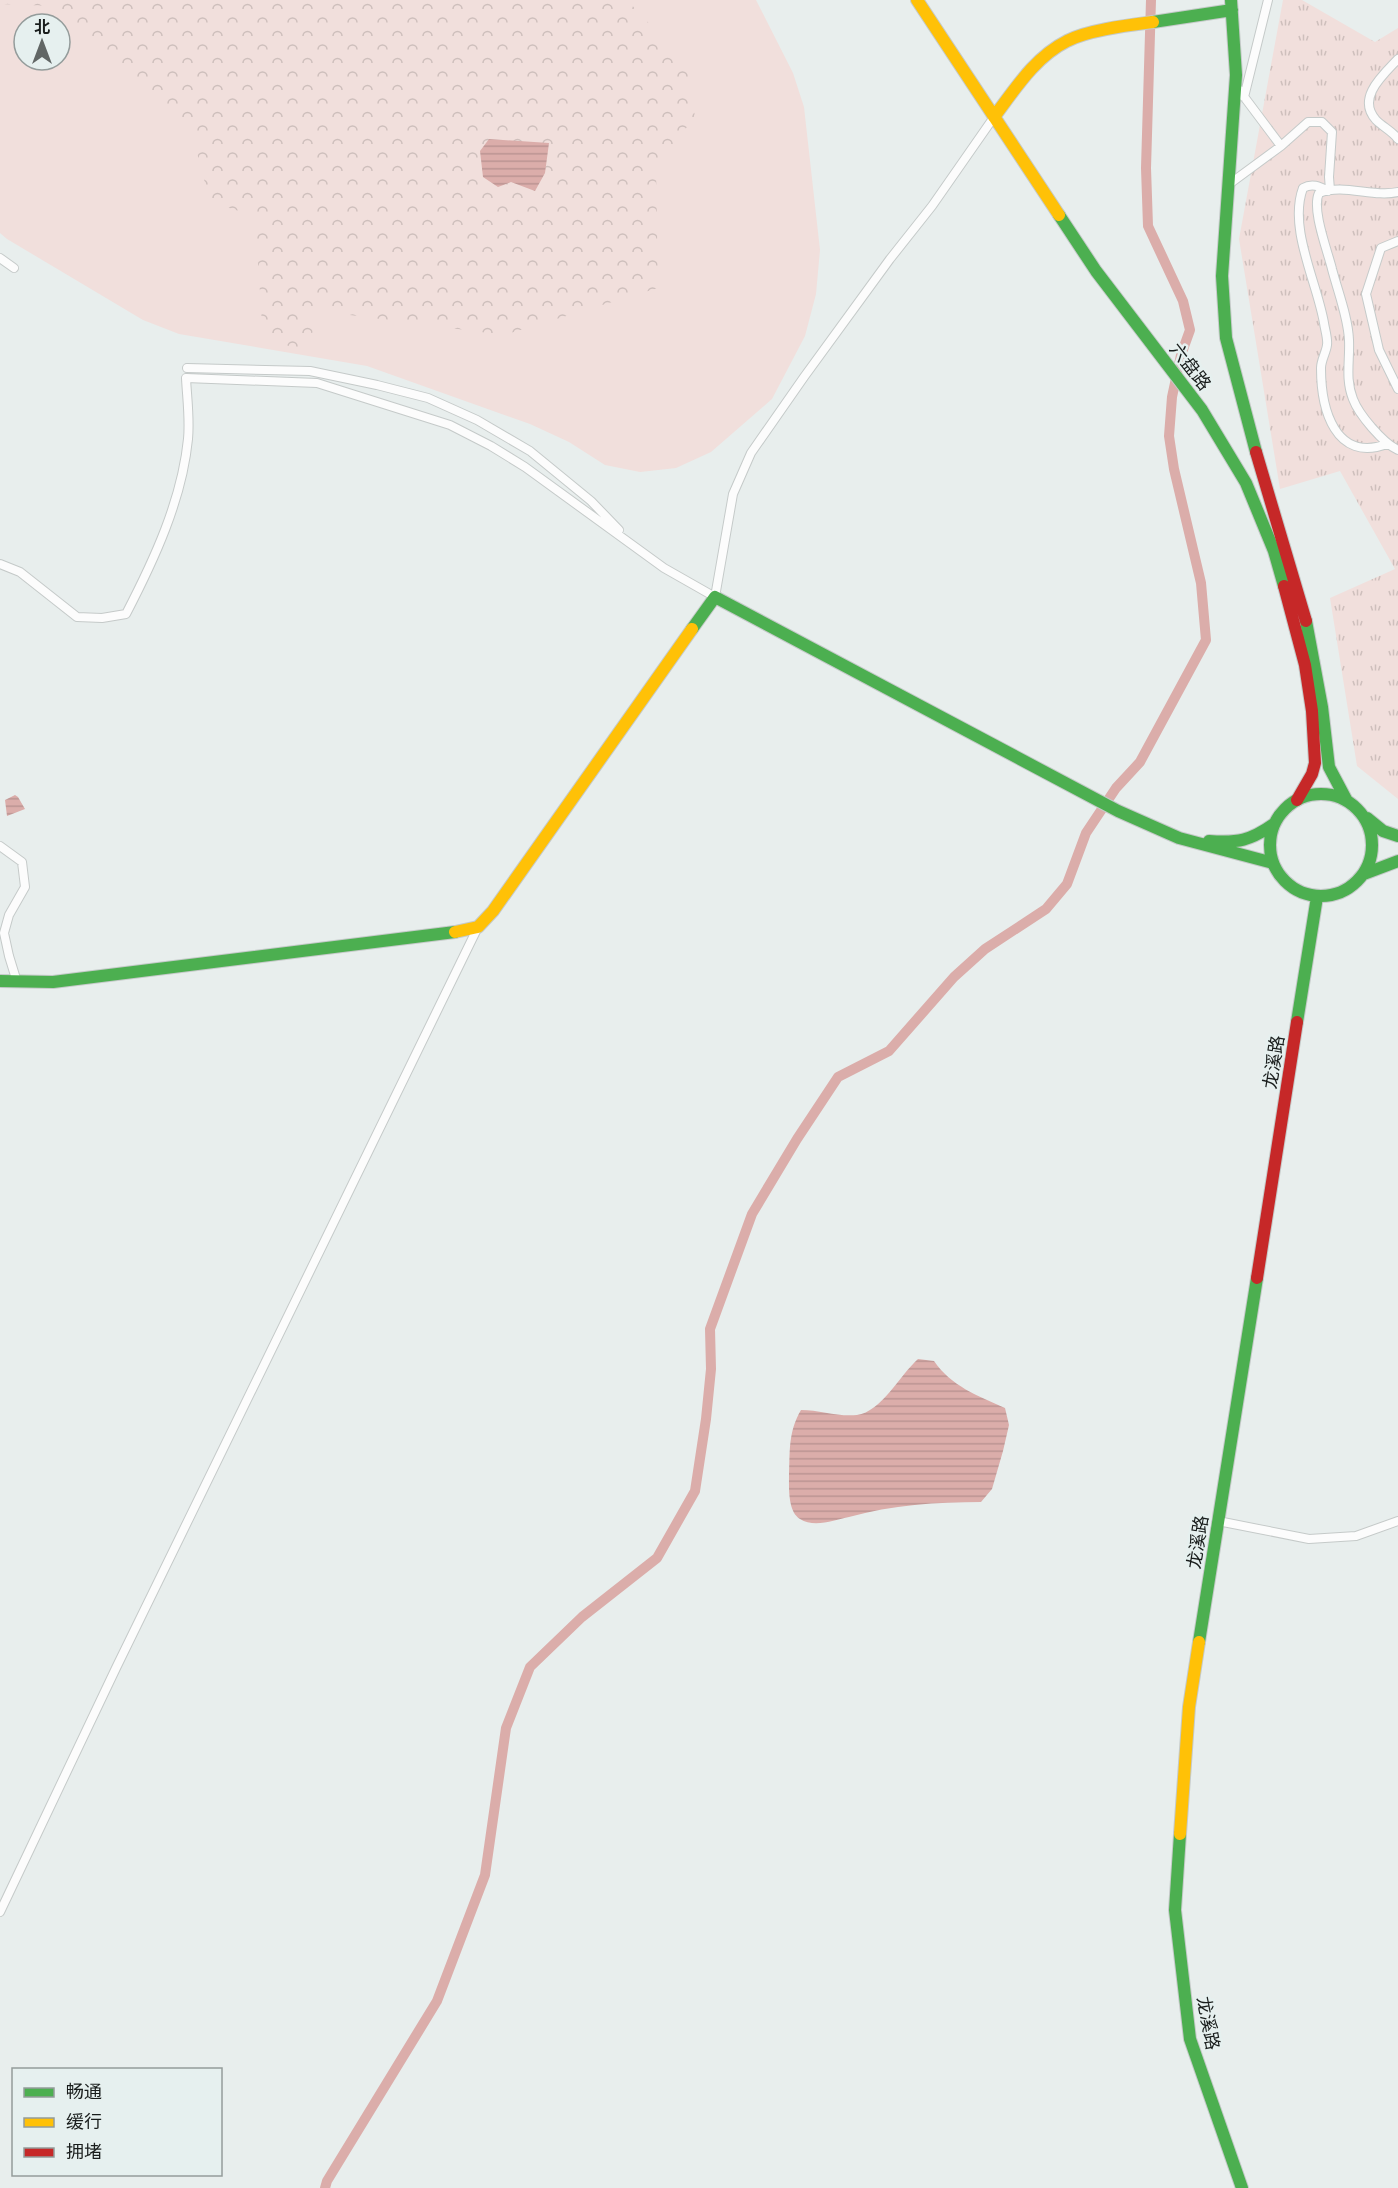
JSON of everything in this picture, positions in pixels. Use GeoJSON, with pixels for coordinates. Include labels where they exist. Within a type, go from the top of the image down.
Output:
{"type":"FeatureCollection","features":[{"type":"Feature","properties":{"kind":"street","name":"六盘路"},"geometry":{"type":"LineString","coordinates":[[917,0],[1096,271],[1202,410],[1246,483],[1274,551],[1305,665],[1315,750],[1312,774],[1297,800]]}},
{"type":"Feature","properties":{"kind":"street"},"geometry":{"type":"LineString","coordinates":[[1244,97],[1268,0]]}},
{"type":"Feature","properties":{"kind":"street","name":"六盘路"},"geometry":{"type":"LineString","coordinates":[[1231,5],[1236,56],[1222,297],[1230,357],[1306,622],[1319,684],[1329,767],[1347,801]]}},
{"type":"Feature","properties":{"kind":"street"},"geometry":{"type":"LineString","coordinates":[[0,1912],[88,1726],[478,927],[493,911],[530,860],[715,597],[733,494],[751,453],[797,386],[1035,64],[1068,40],[1094,32],[1231,5]]}},
{"type":"Feature","properties":{"kind":"street"},"geometry":{"type":"LineString","coordinates":[[1398,59],[1372,89],[1368,100],[1370,112],[1398,139]]}},
{"type":"Feature","properties":{"kind":"street"},"geometry":{"type":"LineString","coordinates":[[1235,85],[1281,146]]}},
{"type":"Feature","properties":{"kind":"street"},"geometry":{"type":"LineString","coordinates":[[1228,186],[1281,146],[1308,122],[1322,122],[1332,132],[1329,191]]}},
{"type":"Feature","properties":{"kind":"street"},"geometry":{"type":"LineString","coordinates":[[1329,191],[1320,186],[1309,185],[1303,188],[1298,208],[1307,264],[1319,298],[1327,344],[1321,365],[1323,394],[1330,421],[1343,440],[1355,446],[1374,449],[1388,444]]}},
{"type":"Feature","properties":{"kind":"street"},"geometry":{"type":"LineString","coordinates":[[1398,192],[1385,194],[1363,190],[1329,191],[1319,193],[1316,199],[1349,340],[1348,374],[1353,398],[1360,412],[1388,444],[1398,450]]}},
{"type":"Feature","properties":{"kind":"street"},"geometry":{"type":"LineString","coordinates":[[1398,242],[1381,248],[1366,294],[1378,350],[1398,389]]}},
{"type":"Feature","properties":{"kind":"street"},"geometry":{"type":"LineString","coordinates":[[0,258],[14,268]]}},
{"type":"Feature","properties":{"kind":"street"},"geometry":{"type":"LineString","coordinates":[[187,368],[310,371],[428,398],[477,420],[530,451],[591,501],[636,547]]}},
{"type":"Feature","properties":{"kind":"street"},"geometry":{"type":"LineString","coordinates":[[0,564],[20,572],[77,617],[102,618],[126,614],[145,578],[177,494],[188,438],[186,378],[316,383],[450,425],[525,467],[672,573],[715,597],[1118,810],[1179,838],[1273,863]]}},
{"type":"Feature","properties":{"kind":"street"},"geometry":{"type":"LineString","coordinates":[[1179,838],[1240,843],[1258,836],[1274,824],[1288,806],[1297,800],[1309,795],[1322,794],[1347,801],[1383,831],[1398,836]]}},
{"type":"Feature","properties":{"kind":"street"},"geometry":{"type":"LineString","coordinates":[[1274,824],[1269,843],[1273,863],[1283,880],[1298,891],[1317,897],[1335,895],[1351,887],[1364,874],[1372,855],[1372,834],[1363,815]]}},
{"type":"Feature","properties":{"kind":"street"},"geometry":{"type":"LineString","coordinates":[[0,846],[22,862],[26,887],[9,915],[4,933],[17,982]]}},
{"type":"Feature","properties":{"kind":"street"},"geometry":{"type":"LineString","coordinates":[[1364,874],[1398,861]]}},
{"type":"Feature","properties":{"kind":"street","name":"龙溪路"},"geometry":{"type":"LineString","coordinates":[[1242,2188],[1190,2039],[1175,1910],[1188,1707],[1317,897]]}},
{"type":"Feature","properties":{"kind":"street"},"geometry":{"type":"LineString","coordinates":[[0,981],[54,982],[478,927]]}},
{"type":"Feature","properties":{"kind":"street"},"geometry":{"type":"LineString","coordinates":[[1218,1521],[1309,1539],[1356,1536],[1398,1521]]}},
{"type":"Feature","properties":{"kind":"green space"},"geometry":{"type":"Polygon","coordinates":[[[0,0],[756,0],[793,73],[804,107],[820,250],[816,294],[805,336],[772,399],[711,452],[676,468],[640,472],[605,465],[569,442],[530,424],[367,366],[179,334],[143,320],[0,233],[0,0]]]}},
{"type":"Feature","properties":{"kind":"green space"},"geometry":{"type":"Polygon","coordinates":[[[0,0],[627,0],[687,64],[695,117],[656,166],[658,288],[504,335],[319,311],[307,350],[263,340],[255,216],[210,202],[192,134],[139,88],[72,23],[72,12],[60,12],[54,6],[0,4],[0,0]]]}},
{"type":"Feature","properties":{"kind":"green space"},"geometry":{"type":"Polygon","coordinates":[[[1283,0],[1302,0],[1375,42],[1398,28],[1398,799],[1357,766],[1330,598],[1395,569],[1340,471],[1280,489],[1239,239],[1283,0]]]}},
{"type":"Feature","properties":{"kind":"shaded area"},"geometry":{"type":"Polygon","coordinates":[[[489,139],[549,143],[545,173],[535,191],[511,182],[498,187],[483,177],[480,151],[489,139]]]}},
{"type":"Feature","properties":{"kind":"shaded area"},"geometry":{"type":"Polygon","coordinates":[[[15,795],[25,809],[7,816],[5,800],[15,795]]]}},
{"type":"Feature","properties":{"kind":"shaded area"},"geometry":{"type":"Polygon","coordinates":[[[918,1359],[934,1361],[957,1384],[1005,1408],[1009,1425],[992,1489],[981,1502],[898,1507],[824,1523],[806,1522],[796,1516],[791,1506],[789,1493],[790,1450],[794,1426],[801,1410],[850,1415],[866,1412],[890,1392],[918,1359]]]}},
{"type":"Feature","properties":{"kind":"waterway"},"geometry":{"type":"LineString","coordinates":[[325,2188],[327,2181],[437,2001],[485,1875],[506,1728],[530,1667],[582,1617],[657,1558],[695,1491],[711,1369],[710,1329],[752,1214],[838,1077],[889,1051],[954,977],[985,949],[1046,909],[1067,884],[1086,833],[1116,788],[1140,762],[1206,640],[1201,583],[1174,469],[1169,436],[1172,397],[1181,355],[1190,330],[1183,301],[1148,226],[1146,168],[1151,0]]}},
{"type":"Feature","properties":{"kind":"traffic: fast"},"geometry":{"type":"LineString","coordinates":[[1231,0],[1236,75],[1222,276],[1226,338],[1256,452]]}},
{"type":"Feature","properties":{"kind":"traffic: fast"},"geometry":{"type":"LineString","coordinates":[[1153,22],[1232,10]]}},
{"type":"Feature","properties":{"kind":"traffic: fast"},"geometry":{"type":"LineString","coordinates":[[1059,215],[1096,271],[1202,410],[1246,483],[1274,551],[1284,586]]}},
{"type":"Feature","properties":{"kind":"traffic: fast"},"geometry":{"type":"LineString","coordinates":[[692,629],[715,597],[1118,811],[1179,838],[1273,863]]}},
{"type":"Feature","properties":{"kind":"traffic: fast"},"geometry":{"type":"LineString","coordinates":[[1306,621],[1322,707],[1329,767],[1347,801]]}},
{"type":"Feature","properties":{"kind":"traffic: fast"},"geometry":{"type":"LineString","coordinates":[[1321,794],[1341,798],[1357,809],[1368,825],[1372,845],[1368,865],[1357,881],[1341,892],[1321,896],[1301,892],[1285,881],[1274,865],[1270,845],[1274,825],[1285,809],[1301,798],[1321,794]]}},
{"type":"Feature","properties":{"kind":"traffic: fast"},"geometry":{"type":"LineString","coordinates":[[1367,818],[1383,831],[1398,836]]}},
{"type":"Feature","properties":{"kind":"traffic: fast"},"geometry":{"type":"LineString","coordinates":[[1209,841],[1243,840],[1274,824]]}},
{"type":"Feature","properties":{"kind":"traffic: fast"},"geometry":{"type":"LineString","coordinates":[[1364,874],[1398,861]]}},
{"type":"Feature","properties":{"kind":"traffic: fast"},"geometry":{"type":"LineString","coordinates":[[1297,1022],[1317,897]]}},
{"type":"Feature","properties":{"kind":"traffic: fast"},"geometry":{"type":"LineString","coordinates":[[0,981],[53,982],[455,932]]}},
{"type":"Feature","properties":{"kind":"traffic: fast"},"geometry":{"type":"LineString","coordinates":[[1199,1642],[1257,1278]]}},
{"type":"Feature","properties":{"kind":"traffic: fast"},"geometry":{"type":"LineString","coordinates":[[1180,1834],[1175,1910],[1190,2039],[1242,2188]]}},
{"type":"Feature","properties":{"kind":"traffic: slow"},"geometry":{"type":"LineString","coordinates":[[917,0],[1059,215]]}},
{"type":"Feature","properties":{"kind":"traffic: slow"},"geometry":{"type":"LineString","coordinates":[[994,117],[1026,74],[1045,56],[1067,41],[1109,28],[1153,22]]}},
{"type":"Feature","properties":{"kind":"traffic: slow"},"geometry":{"type":"LineString","coordinates":[[455,932],[478,927],[493,911],[692,629]]}},
{"type":"Feature","properties":{"kind":"traffic: slow"},"geometry":{"type":"LineString","coordinates":[[1180,1834],[1189,1707],[1199,1642]]}},
{"type":"Feature","properties":{"kind":"traffic: jam"},"geometry":{"type":"LineString","coordinates":[[1256,452],[1306,621]]}},
{"type":"Feature","properties":{"kind":"traffic: jam"},"geometry":{"type":"LineString","coordinates":[[1284,586],[1305,665],[1312,711],[1315,763],[1312,774],[1297,800]]}},
{"type":"Feature","properties":{"kind":"traffic: jam"},"geometry":{"type":"LineString","coordinates":[[1257,1278],[1297,1022]]}}]}
